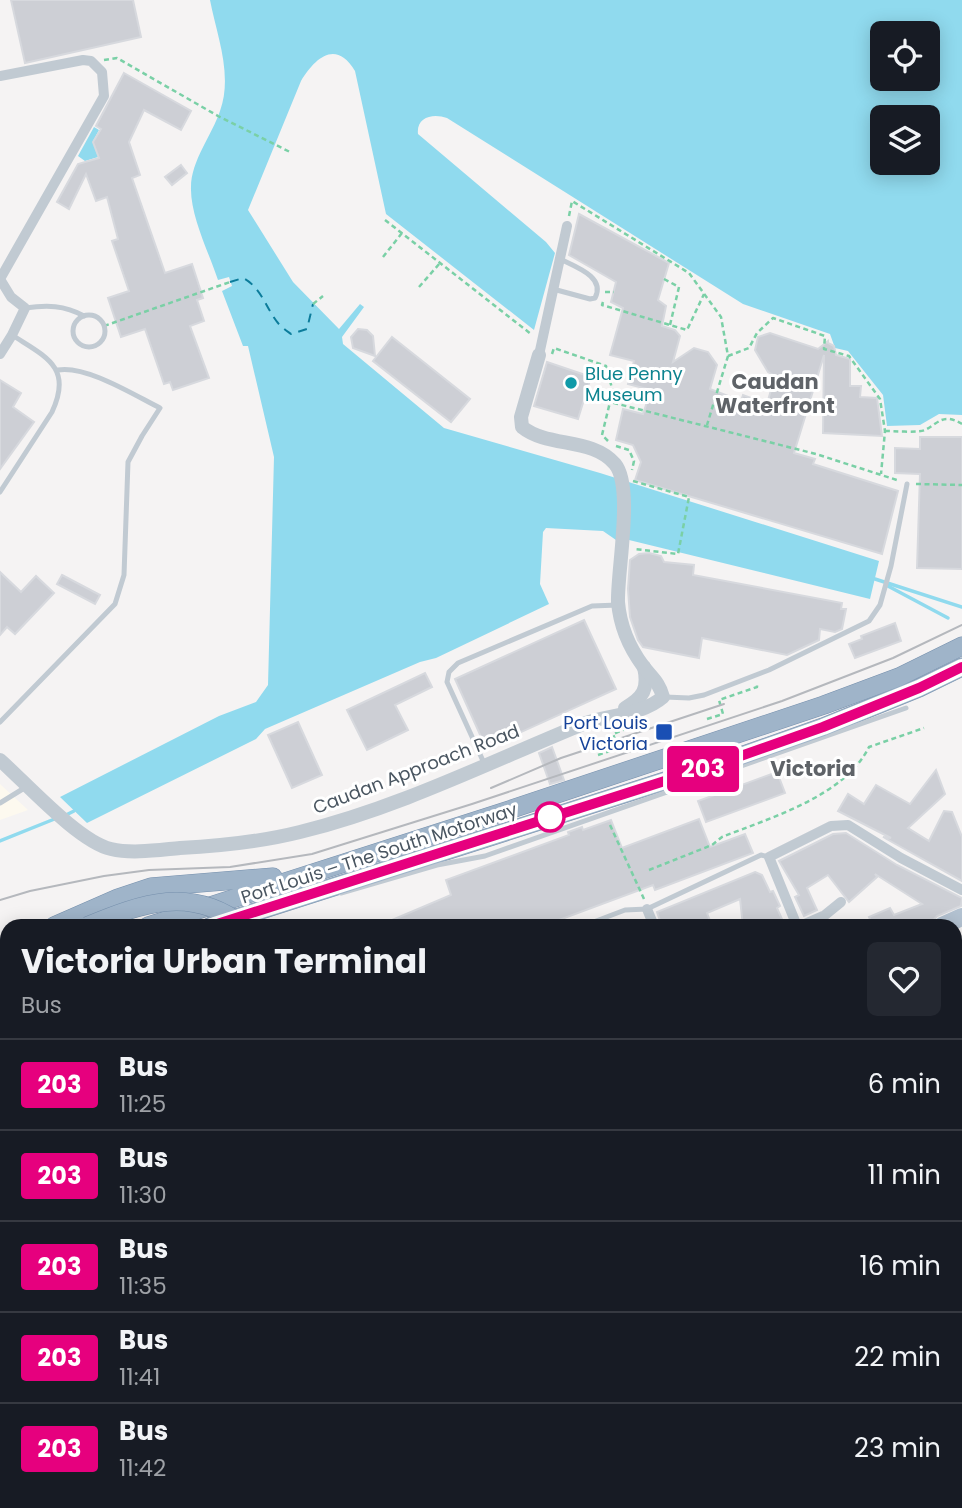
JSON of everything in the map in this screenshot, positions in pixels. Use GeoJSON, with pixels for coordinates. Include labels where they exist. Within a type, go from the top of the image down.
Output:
{"type":"FeatureCollection","features":[{"type":"Feature","properties":{"kind":"highway","name":"Port Louis – The South Motorway"},"geometry":{"type":"LineString","coordinates":[[170,919],[811,709],[899,677],[960,647]]}},
{"type":"Feature","properties":{"kind":"highway","name":"Port Louis – The South Motorway"},"geometry":{"type":"LineString","coordinates":[[236,919],[327,893],[731,760],[823,727],[919,688],[962,667]]}},
{"type":"Feature","properties":{"kind":"highway"},"geometry":{"type":"LineString","coordinates":[[70,919],[151,887],[251,881],[323,870]]}},
{"type":"Feature","properties":{"kind":"highway"},"geometry":{"type":"LineString","coordinates":[[258,919],[327,893]]}},
{"type":"Feature","properties":{"kind":"highway"},"geometry":{"type":"LineString","coordinates":[[105,919],[145,904],[177,901],[207,905],[234,919]]}},
{"type":"Feature","properties":{"kind":"street"},"geometry":{"type":"LineString","coordinates":[[0,76],[83,60],[90,61],[102,72],[104,96],[0,279],[11,297],[24,308],[0,354]]}},
{"type":"Feature","properties":{"kind":"street"},"geometry":{"type":"LineString","coordinates":[[567,226],[539,355],[521,417],[522,426],[531,434],[602,454],[614,464],[622,476],[623,545],[618,605],[625,636],[644,667],[655,678],[663,697],[646,708],[608,717]]}},
{"type":"Feature","properties":{"kind":"street"},"geometry":{"type":"LineString","coordinates":[[608,717],[640,699],[647,681],[644,667]]}},
{"type":"Feature","properties":{"kind":"street","name":"Caudan Approach Road"},"geometry":{"type":"LineString","coordinates":[[29,785],[87,839],[111,849],[124,851],[227,845],[262,840],[324,825],[486,766],[587,723],[608,717]]}},
{"type":"Feature","properties":{"kind":"street"},"geometry":{"type":"LineString","coordinates":[[0,760],[29,785]]}},
{"type":"Feature","properties":{"kind":"street"},"geometry":{"type":"LineString","coordinates":[[796,919],[765,856],[831,826],[848,825],[901,858],[962,890]]}},
{"type":"Feature","properties":{"kind":"street"},"geometry":{"type":"LineString","coordinates":[[816,919],[841,902]]}},
{"type":"Feature","properties":{"kind":"street"},"geometry":{"type":"LineString","coordinates":[[647,909],[651,919]]}},
{"type":"Feature","properties":{"kind":"lane"},"geometry":{"type":"LineString","coordinates":[[553,289],[590,299],[596,298],[599,292],[599,286],[594,279],[561,259]]}},
{"type":"Feature","properties":{"kind":"lane"},"geometry":{"type":"LineString","coordinates":[[24,308],[46,305],[69,307],[84,316],[99,318],[104,326],[101,341],[92,347],[82,345],[74,337],[74,327],[84,316]]}},
{"type":"Feature","properties":{"kind":"lane"},"geometry":{"type":"LineString","coordinates":[[0,492],[57,402],[58,370],[52,361],[12,335]]}},
{"type":"Feature","properties":{"kind":"lane"},"geometry":{"type":"LineString","coordinates":[[0,723],[115,604],[124,575],[128,462],[160,408],[75,370],[58,370]]}},
{"type":"Feature","properties":{"kind":"lane"},"geometry":{"type":"LineString","coordinates":[[640,699],[704,695],[769,670],[869,621],[880,605],[891,566],[907,484]]}},
{"type":"Feature","properties":{"kind":"lane"},"geometry":{"type":"LineString","coordinates":[[486,766],[447,682],[449,672],[458,663],[592,606],[618,605]]}},
{"type":"Feature","properties":{"kind":"lane"},"geometry":{"type":"LineString","coordinates":[[327,893],[437,865],[485,856],[906,708]]}},
{"type":"Feature","properties":{"kind":"lane"},"geometry":{"type":"LineString","coordinates":[[0,803],[29,785]]}},
{"type":"Feature","properties":{"kind":"lane"},"geometry":{"type":"LineString","coordinates":[[601,919],[625,910],[647,909],[765,856]]}},
{"type":"Feature","properties":{"kind":"path"},"geometry":{"type":"LineString","coordinates":[[90,61],[117,58],[218,116],[290,152]]}},
{"type":"Feature","properties":{"kind":"path"},"geometry":{"type":"LineString","coordinates":[[567,226],[572,201],[689,273],[721,317],[728,356],[706,425]]}},
{"type":"Feature","properties":{"kind":"path"},"geometry":{"type":"LineString","coordinates":[[385,220],[535,337]]}},
{"type":"Feature","properties":{"kind":"path"},"geometry":{"type":"LineString","coordinates":[[383,257],[402,233]]}},
{"type":"Feature","properties":{"kind":"path"},"geometry":{"type":"LineString","coordinates":[[419,287],[440,263]]}},
{"type":"Feature","properties":{"kind":"path"},"geometry":{"type":"LineString","coordinates":[[664,279],[679,286],[670,325]]}},
{"type":"Feature","properties":{"kind":"path"},"geometry":{"type":"LineString","coordinates":[[104,326],[230,282]]}},
{"type":"Feature","properties":{"kind":"path"},"geometry":{"type":"LineString","coordinates":[[606,292],[602,305],[687,330],[704,294]]}},
{"type":"Feature","properties":{"kind":"path"},"geometry":{"type":"LineString","coordinates":[[313,304],[323,296]]}},
{"type":"Feature","properties":{"kind":"path"},"geometry":{"type":"LineString","coordinates":[[728,356],[749,348],[757,333],[773,318],[825,336],[824,349],[849,356],[880,399],[884,431],[881,475]]}},
{"type":"Feature","properties":{"kind":"path"},"geometry":{"type":"LineString","coordinates":[[539,355],[550,359],[554,348],[607,366],[613,392],[602,435],[610,444],[629,450],[634,461],[631,480],[690,497],[678,554],[623,545]]}},
{"type":"Feature","properties":{"kind":"path"},"geometry":{"type":"LineString","coordinates":[[610,402],[816,454],[907,484],[962,485]]}},
{"type":"Feature","properties":{"kind":"path"},"geometry":{"type":"LineString","coordinates":[[884,431],[925,430],[930,425],[951,419],[962,424]]}},
{"type":"Feature","properties":{"kind":"path"},"geometry":{"type":"LineString","coordinates":[[707,719],[723,713],[719,701],[757,687],[756,684]]}},
{"type":"Feature","properties":{"kind":"path"},"geometry":{"type":"LineString","coordinates":[[598,755],[620,748],[612,734],[636,726]]}},
{"type":"Feature","properties":{"kind":"path"},"geometry":{"type":"LineString","coordinates":[[649,870],[810,801],[863,760],[869,747],[924,728]]}},
{"type":"Feature","properties":{"kind":"path"},"geometry":{"type":"LineString","coordinates":[[610,825],[647,909]]}},
{"type":"Feature","properties":{"kind":"shaded area"},"geometry":{"type":"Polygon","coordinates":[[[0,784],[28,810],[0,820],[0,784]]]}},
{"type":"Feature","properties":{"kind":"water"},"geometry":{"type":"Polygon","coordinates":[[[210,0],[962,0],[962,415],[939,414],[920,425],[887,426],[883,395],[848,351],[835,348],[830,334],[743,304],[447,118],[426,118],[418,128],[418,134],[546,242],[555,253],[534,330],[386,214],[355,71],[341,56],[333,54],[319,59],[301,81],[248,210],[293,282],[339,329],[360,304],[364,307],[342,337],[343,344],[444,428],[600,473],[879,561],[870,599],[629,540],[616,540],[603,531],[546,528],[543,532],[540,584],[549,604],[436,658],[420,662],[265,729],[256,739],[87,823],[60,797],[219,716],[256,702],[268,685],[274,457],[248,346],[243,346],[222,291],[232,286],[229,277],[218,280],[197,222],[191,187],[194,168],[224,97],[220,41],[210,0]]]}},
{"type":"Feature","properties":{"kind":"water"},"geometry":{"type":"Polygon","coordinates":[[[94,127],[99,130],[93,141],[98,157],[85,161],[78,156],[94,127]]]}},
{"type":"Feature","properties":{"kind":"building"},"geometry":{"type":"Polygon","coordinates":[[[11,0],[133,0],[141,37],[25,63],[11,0]]]}},
{"type":"Feature","properties":{"kind":"building"},"geometry":{"type":"Polygon","coordinates":[[[124,73],[191,111],[181,130],[144,110],[129,142],[140,175],[132,178],[165,273],[192,264],[203,298],[197,300],[204,321],[190,326],[209,378],[173,390],[170,382],[164,384],[145,329],[121,337],[108,298],[129,291],[112,241],[118,239],[107,197],[96,201],[86,174],[69,209],[57,202],[78,164],[99,158],[93,142],[101,129],[96,126],[124,73]]]}},
{"type":"Feature","properties":{"kind":"building"},"geometry":{"type":"Polygon","coordinates":[[[181,165],[187,173],[172,185],[165,177],[181,165]]]}},
{"type":"Feature","properties":{"kind":"building"},"geometry":{"type":"Polygon","coordinates":[[[579,214],[669,263],[658,300],[666,306],[662,326],[675,330],[680,336],[673,362],[694,348],[708,352],[717,365],[710,389],[741,401],[743,395],[767,404],[775,376],[768,372],[755,350],[758,337],[770,333],[818,349],[828,341],[834,346],[836,355],[850,359],[850,386],[861,386],[860,397],[877,398],[882,436],[823,433],[824,355],[794,453],[815,459],[813,464],[898,491],[882,554],[635,480],[641,462],[633,445],[616,440],[623,409],[643,414],[651,390],[628,384],[634,361],[610,355],[623,308],[611,302],[616,282],[569,255],[579,214]]]}},
{"type":"Feature","properties":{"kind":"building"},"geometry":{"type":"Polygon","coordinates":[[[358,329],[367,330],[373,336],[375,356],[353,348],[351,337],[358,329]]]}},
{"type":"Feature","properties":{"kind":"building"},"geometry":{"type":"Polygon","coordinates":[[[392,337],[470,399],[451,422],[373,361],[392,337]]]}},
{"type":"Feature","properties":{"kind":"building"},"geometry":{"type":"Polygon","coordinates":[[[547,362],[591,377],[578,419],[534,406],[547,362]]]}},
{"type":"Feature","properties":{"kind":"building"},"geometry":{"type":"Polygon","coordinates":[[[0,380],[21,393],[13,407],[34,422],[0,469],[0,380]]]}},
{"type":"Feature","properties":{"kind":"building"},"geometry":{"type":"Polygon","coordinates":[[[920,437],[962,437],[962,569],[917,568],[920,474],[895,473],[895,448],[920,449],[920,437]]]}},
{"type":"Feature","properties":{"kind":"building"},"geometry":{"type":"Polygon","coordinates":[[[639,554],[661,556],[664,562],[694,565],[693,575],[842,603],[841,609],[846,609],[842,629],[835,632],[820,629],[819,640],[787,655],[702,638],[699,658],[643,647],[630,617],[628,589],[630,560],[639,554]]]}},
{"type":"Feature","properties":{"kind":"building"},"geometry":{"type":"Polygon","coordinates":[[[0,572],[21,592],[36,576],[54,593],[15,634],[7,627],[0,635],[0,572]]]}},
{"type":"Feature","properties":{"kind":"building"},"geometry":{"type":"Polygon","coordinates":[[[62,575],[100,595],[95,604],[57,584],[62,575]]]}},
{"type":"Feature","properties":{"kind":"building"},"geometry":{"type":"Polygon","coordinates":[[[584,620],[616,689],[486,748],[455,679],[584,620]]]}},
{"type":"Feature","properties":{"kind":"building"},"geometry":{"type":"Polygon","coordinates":[[[895,623],[901,641],[855,658],[849,644],[862,639],[861,636],[895,623]]]}},
{"type":"Feature","properties":{"kind":"building"},"geometry":{"type":"Polygon","coordinates":[[[425,673],[432,687],[395,705],[408,730],[367,750],[347,710],[425,673]]]}},
{"type":"Feature","properties":{"kind":"building"},"geometry":{"type":"Polygon","coordinates":[[[298,722],[322,775],[292,788],[268,735],[298,722]]]}},
{"type":"Feature","properties":{"kind":"building"},"geometry":{"type":"Polygon","coordinates":[[[552,747],[564,780],[550,784],[539,753],[552,747]]]}},
{"type":"Feature","properties":{"kind":"building"},"geometry":{"type":"Polygon","coordinates":[[[936,770],[945,794],[908,828],[929,841],[944,811],[952,812],[962,837],[962,881],[883,837],[891,838],[838,811],[848,794],[864,804],[876,785],[910,804],[936,770]]]}},
{"type":"Feature","properties":{"kind":"building"},"geometry":{"type":"Polygon","coordinates":[[[777,772],[785,793],[706,822],[698,801],[777,772]]]}},
{"type":"Feature","properties":{"kind":"building"},"geometry":{"type":"Polygon","coordinates":[[[699,819],[710,847],[745,834],[753,853],[655,890],[653,885],[562,919],[394,919],[451,895],[446,880],[569,835],[568,832],[582,827],[583,830],[611,820],[622,848],[699,819]]]}},
{"type":"Feature","properties":{"kind":"building"},"geometry":{"type":"Polygon","coordinates":[[[846,833],[897,865],[962,898],[961,906],[934,919],[870,919],[869,917],[890,908],[894,915],[922,904],[875,874],[877,877],[849,902],[828,875],[807,888],[817,910],[804,916],[795,897],[799,895],[779,861],[833,834],[846,833]]]}},
{"type":"Feature","properties":{"kind":"building"},"geometry":{"type":"Polygon","coordinates":[[[755,872],[762,875],[770,892],[773,891],[780,906],[777,908],[782,919],[742,919],[740,899],[707,913],[709,919],[660,919],[657,912],[755,872]]]}},
{"type":"Feature","properties":{"kind":"waterway"},"geometry":{"type":"LineString","coordinates":[[875,579],[962,607]]}},
{"type":"Feature","properties":{"kind":"waterway"},"geometry":{"type":"LineString","coordinates":[[886,585],[948,618]]}},
{"type":"Feature","properties":{"kind":"waterway"},"geometry":{"type":"LineString","coordinates":[[64,816],[74,811]]}},
{"type":"Feature","properties":{"kind":"waterway"},"geometry":{"type":"LineString","coordinates":[[0,841],[57,818]]}},
{"type":"Feature","properties":{"kind":"ferry route"},"geometry":{"type":"LineString","coordinates":[[230,282],[243,278],[249,282],[259,292],[278,323],[291,334],[307,329],[313,304]]}},
{"type":"Feature","properties":{"kind":"tram line"},"geometry":{"type":"LineString","coordinates":[[0,900],[104,876],[149,870],[230,867],[312,854],[782,701],[893,658],[962,625]]}},
{"type":"Feature","properties":{"kind":"tram line"},"geometry":{"type":"LineString","coordinates":[[491,788],[561,758],[724,704]]}},
{"type":"Feature","properties":{"kind":"bus line","name":"203"},"geometry":{"type":"LineString","coordinates":[[233,919],[718,764],[823,727],[919,688],[962,667]]}},
{"type":"Feature","properties":{"kind":"place","name":"Blue Penny Museum"},"geometry":{"type":"Point","coordinates":[571,383]}},
{"type":"Feature","properties":{"kind":"place","name":"Port Louis Victoria"},"geometry":{"type":"Point","coordinates":[664,732]}},
{"type":"Feature","properties":{"kind":"district","name":"Caudan Waterfront"},"geometry":{"type":"Point","coordinates":[775,393]}},
{"type":"Feature","properties":{"kind":"district","name":"Victoria"},"geometry":{"type":"Point","coordinates":[813,768]}}]}
